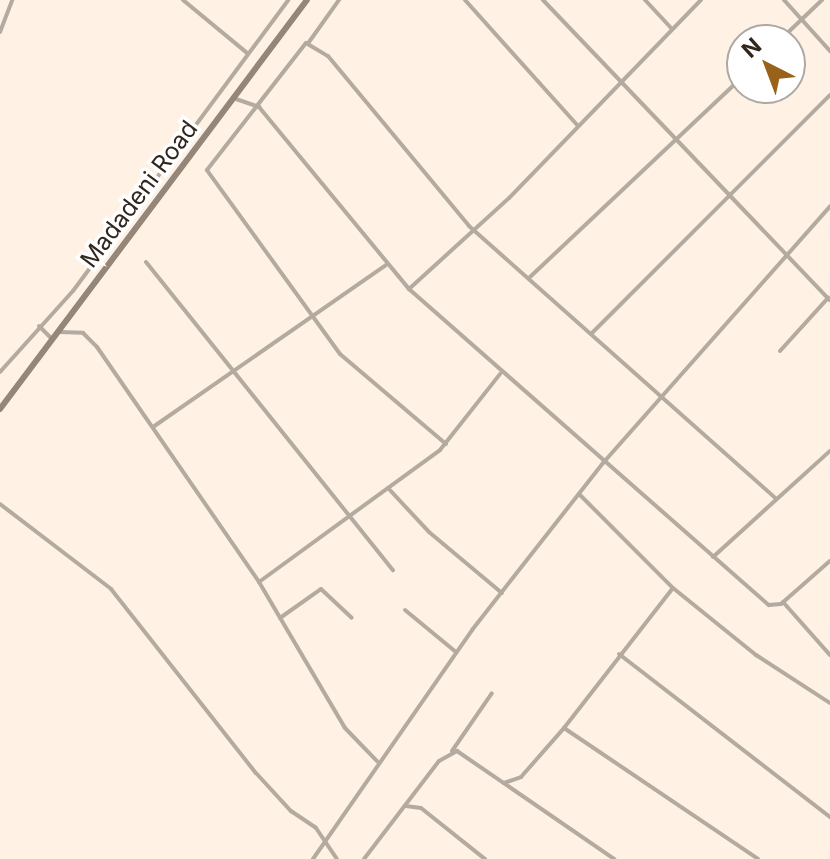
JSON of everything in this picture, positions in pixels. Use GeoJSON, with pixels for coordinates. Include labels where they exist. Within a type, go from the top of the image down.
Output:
{"type":"FeatureCollection","features":[{"type":"Feature","properties":{"kind":"street"},"geometry":{"type":"LineString","coordinates":[[0,32],[12,0]]}},
{"type":"Feature","properties":{"kind":"street"},"geometry":{"type":"LineString","coordinates":[[183,0],[247,53]]}},
{"type":"Feature","properties":{"kind":"street"},"geometry":{"type":"LineString","coordinates":[[0,372],[73,291],[288,0]]}},
{"type":"Feature","properties":{"kind":"street","name":"Madadeni Road"},"geometry":{"type":"LineString","coordinates":[[0,409],[307,0]]}},
{"type":"Feature","properties":{"kind":"street"},"geometry":{"type":"LineString","coordinates":[[339,0],[207,170],[311,318],[357,371],[446,444]]}},
{"type":"Feature","properties":{"kind":"street"},"geometry":{"type":"LineString","coordinates":[[465,0],[578,126]]}},
{"type":"Feature","properties":{"kind":"street"},"geometry":{"type":"LineString","coordinates":[[543,0],[829,299],[780,351]]}},
{"type":"Feature","properties":{"kind":"street"},"geometry":{"type":"LineString","coordinates":[[645,0],[672,29]]}},
{"type":"Feature","properties":{"kind":"street"},"geometry":{"type":"LineString","coordinates":[[409,289],[475,231],[701,0]]}},
{"type":"Feature","properties":{"kind":"street"},"geometry":{"type":"LineString","coordinates":[[784,0],[830,51]]}},
{"type":"Feature","properties":{"kind":"street"},"geometry":{"type":"LineString","coordinates":[[797,24],[822,0]]}},
{"type":"Feature","properties":{"kind":"street"},"geometry":{"type":"LineString","coordinates":[[309,42],[328,56],[475,231],[593,332],[776,499]]}},
{"type":"Feature","properties":{"kind":"street"},"geometry":{"type":"LineString","coordinates":[[530,277],[726,93]]}},
{"type":"Feature","properties":{"kind":"street"},"geometry":{"type":"LineString","coordinates":[[593,332],[830,95]]}},
{"type":"Feature","properties":{"kind":"street"},"geometry":{"type":"LineString","coordinates":[[233,98],[256,105],[409,289],[500,374],[769,605],[783,602],[830,561]]}},
{"type":"Feature","properties":{"kind":"street"},"geometry":{"type":"LineString","coordinates":[[313,859],[324,837],[456,652],[603,463],[660,393],[830,206]]}},
{"type":"Feature","properties":{"kind":"street"},"geometry":{"type":"LineString","coordinates":[[146,262],[393,570]]}},
{"type":"Feature","properties":{"kind":"street"},"geometry":{"type":"LineString","coordinates":[[153,427],[386,265]]}},
{"type":"Feature","properties":{"kind":"street"},"geometry":{"type":"LineString","coordinates":[[39,326],[53,340]]}},
{"type":"Feature","properties":{"kind":"street"},"geometry":{"type":"LineString","coordinates":[[59,332],[87,336],[259,582],[345,728],[378,761]]}},
{"type":"Feature","properties":{"kind":"street"},"geometry":{"type":"LineString","coordinates":[[259,582],[446,444],[500,374]]}},
{"type":"Feature","properties":{"kind":"street"},"geometry":{"type":"LineString","coordinates":[[713,557],[830,451]]}},
{"type":"Feature","properties":{"kind":"street"},"geometry":{"type":"LineString","coordinates":[[388,488],[429,532],[502,593]]}},
{"type":"Feature","properties":{"kind":"street"},"geometry":{"type":"LineString","coordinates":[[579,494],[673,588],[748,649],[830,703]]}},
{"type":"Feature","properties":{"kind":"street"},"geometry":{"type":"LineString","coordinates":[[0,504],[111,589],[256,773],[324,837],[337,859]]}},
{"type":"Feature","properties":{"kind":"street"},"geometry":{"type":"LineString","coordinates":[[504,783],[521,777],[564,728],[673,588]]}},
{"type":"Feature","properties":{"kind":"street"},"geometry":{"type":"LineString","coordinates":[[280,619],[321,589],[352,618]]}},
{"type":"Feature","properties":{"kind":"street"},"geometry":{"type":"LineString","coordinates":[[783,602],[830,655]]}},
{"type":"Feature","properties":{"kind":"street"},"geometry":{"type":"LineString","coordinates":[[405,610],[456,652]]}},
{"type":"Feature","properties":{"kind":"street"},"geometry":{"type":"LineString","coordinates":[[619,654],[830,817]]}},
{"type":"Feature","properties":{"kind":"street"},"geometry":{"type":"LineString","coordinates":[[364,859],[452,751],[492,693]]}},
{"type":"Feature","properties":{"kind":"street"},"geometry":{"type":"LineString","coordinates":[[564,728],[758,859]]}},
{"type":"Feature","properties":{"kind":"street"},"geometry":{"type":"LineString","coordinates":[[452,751],[614,859]]}},
{"type":"Feature","properties":{"kind":"street"},"geometry":{"type":"LineString","coordinates":[[404,807],[421,808],[485,859]]}}]}
